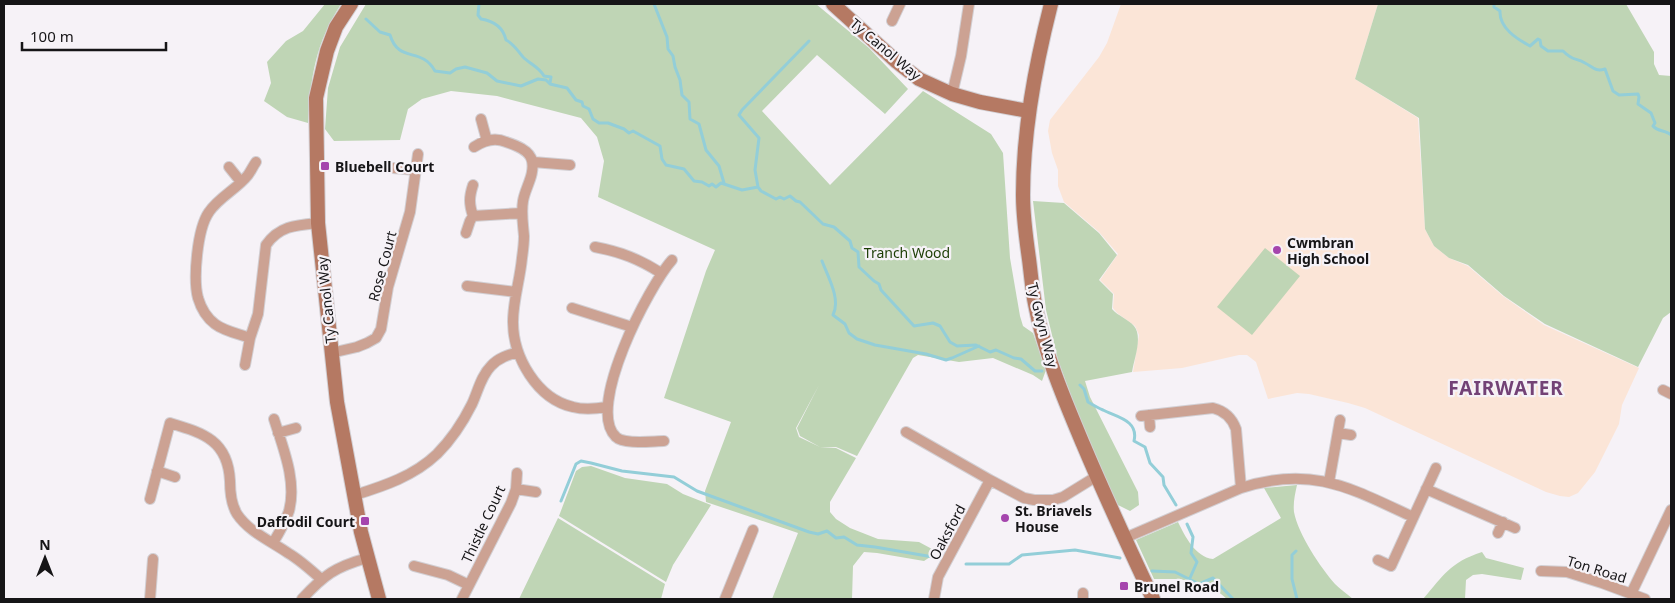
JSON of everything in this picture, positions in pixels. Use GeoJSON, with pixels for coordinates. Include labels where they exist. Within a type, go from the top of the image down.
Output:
{"type":"FeatureCollection","features":[{"type":"Feature","properties":{"kind":"street","name":"Ty Canol Way"},"geometry":{"type":"LineString","coordinates":[[351,4],[336,27],[326,51],[316,98],[318,223],[337,402],[367,558],[379,599]]}},
{"type":"Feature","properties":{"kind":"street","name":"Ty Canol Way"},"geometry":{"type":"LineString","coordinates":[[833,4],[904,68],[919,79],[952,94],[980,102],[1028,111]]}},
{"type":"Feature","properties":{"kind":"street"},"geometry":{"type":"LineString","coordinates":[[892,21],[900,4]]}},
{"type":"Feature","properties":{"kind":"street"},"geometry":{"type":"LineString","coordinates":[[952,94],[961,56],[969,4]]}},
{"type":"Feature","properties":{"kind":"street","name":"Ty Gwyn Way"},"geometry":{"type":"LineString","coordinates":[[1051,4],[1035,70],[1028,111],[1023,196],[1035,305],[1049,356],[1066,404],[1153,599]]}},
{"type":"Feature","properties":{"kind":"street"},"geometry":{"type":"LineString","coordinates":[[481,119],[487,141]]}},
{"type":"Feature","properties":{"kind":"street"},"geometry":{"type":"LineString","coordinates":[[474,147],[487,141],[503,140],[521,148],[530,155],[533,162],[533,169],[525,190],[522,212],[524,237],[522,260],[512,321],[513,336],[523,365],[543,391],[570,407],[594,409],[607,407]]}},
{"type":"Feature","properties":{"kind":"street","name":"Rose Court"},"geometry":{"type":"LineString","coordinates":[[331,352],[367,343],[376,338],[381,329],[388,287],[410,212],[418,154]]}},
{"type":"Feature","properties":{"kind":"street"},"geometry":{"type":"LineString","coordinates":[[250,338],[214,324],[203,309],[197,292],[199,248],[203,222],[216,203],[248,175],[256,162]]}},
{"type":"Feature","properties":{"kind":"street"},"geometry":{"type":"LineString","coordinates":[[533,162],[570,165]]}},
{"type":"Feature","properties":{"kind":"street"},"geometry":{"type":"LineString","coordinates":[[229,167],[241,182]]}},
{"type":"Feature","properties":{"kind":"street"},"geometry":{"type":"LineString","coordinates":[[393,168],[416,170]]}},
{"type":"Feature","properties":{"kind":"street"},"geometry":{"type":"LineString","coordinates":[[473,186],[469,197],[469,205],[473,216]]}},
{"type":"Feature","properties":{"kind":"street"},"geometry":{"type":"LineString","coordinates":[[473,216],[522,212]]}},
{"type":"Feature","properties":{"kind":"street"},"geometry":{"type":"LineString","coordinates":[[466,234],[473,216]]}},
{"type":"Feature","properties":{"kind":"street"},"geometry":{"type":"LineString","coordinates":[[245,365],[250,338],[258,314],[263,256],[266,245],[281,230],[291,226],[318,223]]}},
{"type":"Feature","properties":{"kind":"street"},"geometry":{"type":"LineString","coordinates":[[595,247],[612,250],[638,259],[661,273]]}},
{"type":"Feature","properties":{"kind":"street"},"geometry":{"type":"LineString","coordinates":[[664,441],[622,441],[616,437],[610,424],[607,407],[616,368],[632,327],[661,273],[672,260]]}},
{"type":"Feature","properties":{"kind":"street"},"geometry":{"type":"LineString","coordinates":[[467,286],[516,292]]}},
{"type":"Feature","properties":{"kind":"street"},"geometry":{"type":"LineString","coordinates":[[572,308],[632,327]]}},
{"type":"Feature","properties":{"kind":"street"},"geometry":{"type":"LineString","coordinates":[[355,495],[387,485],[404,477],[436,454],[463,421],[484,374],[491,365],[500,359],[518,352]]}},
{"type":"Feature","properties":{"kind":"street"},"geometry":{"type":"LineString","coordinates":[[1150,427],[1145,415],[1212,408],[1222,411],[1233,421],[1236,429],[1241,488]]}},
{"type":"Feature","properties":{"kind":"street"},"geometry":{"type":"LineString","coordinates":[[273,543],[289,512],[291,500],[289,471],[274,419]]}},
{"type":"Feature","properties":{"kind":"street"},"geometry":{"type":"LineString","coordinates":[[1329,482],[1340,420]]}},
{"type":"Feature","properties":{"kind":"street"},"geometry":{"type":"LineString","coordinates":[[150,499],[166,421],[196,430],[216,443],[223,453],[228,464],[231,497],[237,514],[251,529],[290,553],[321,579]]}},
{"type":"Feature","properties":{"kind":"street"},"geometry":{"type":"LineString","coordinates":[[278,433],[296,428]]}},
{"type":"Feature","properties":{"kind":"street"},"geometry":{"type":"LineString","coordinates":[[906,432],[1024,498],[1043,501],[1063,497],[1097,476]]}},
{"type":"Feature","properties":{"kind":"street"},"geometry":{"type":"LineString","coordinates":[[1338,433],[1351,435]]}},
{"type":"Feature","properties":{"kind":"street"},"geometry":{"type":"LineString","coordinates":[[1378,560],[1391,566],[1436,468]]}},
{"type":"Feature","properties":{"kind":"street"},"geometry":{"type":"LineString","coordinates":[[157,471],[175,477]]}},
{"type":"Feature","properties":{"kind":"street","name":"Thistle Court"},"geometry":{"type":"LineString","coordinates":[[462,599],[511,503],[516,489],[517,473]]}},
{"type":"Feature","properties":{"kind":"street"},"geometry":{"type":"LineString","coordinates":[[1125,538],[1241,488],[1284,479],[1308,479],[1329,482],[1413,517]]}},
{"type":"Feature","properties":{"kind":"street","name":"Oaksford"},"geometry":{"type":"LineString","coordinates":[[934,599],[938,577],[990,480]]}},
{"type":"Feature","properties":{"kind":"street"},"geometry":{"type":"LineString","coordinates":[[516,489],[536,492]]}},
{"type":"Feature","properties":{"kind":"street"},"geometry":{"type":"LineString","coordinates":[[1426,489],[1500,528],[1514,528]]}},
{"type":"Feature","properties":{"kind":"street"},"geometry":{"type":"LineString","coordinates":[[1631,594],[1671,510]]}},
{"type":"Feature","properties":{"kind":"street"},"geometry":{"type":"LineString","coordinates":[[725,599],[753,530]]}},
{"type":"Feature","properties":{"kind":"street"},"geometry":{"type":"LineString","coordinates":[[302,599],[321,579],[332,571],[345,564],[367,558]]}},
{"type":"Feature","properties":{"kind":"street"},"geometry":{"type":"LineString","coordinates":[[150,599],[153,559]]}},
{"type":"Feature","properties":{"kind":"street","name":"Thistle Court"},"geometry":{"type":"LineString","coordinates":[[414,566],[448,575],[469,585]]}},
{"type":"Feature","properties":{"kind":"street","name":"Ton Road"},"geometry":{"type":"LineString","coordinates":[[1540,571],[1567,572],[1645,599]]}},
{"type":"Feature","properties":{"kind":"shaded area","name":"Cwmbran High School"},"geometry":{"type":"Polygon","coordinates":[[[1121,4],[1378,4],[1355,79],[1418,118],[1425,229],[1434,246],[1449,258],[1468,266],[1503,296],[1544,325],[1639,368],[1622,405],[1619,424],[1595,472],[1578,493],[1569,497],[1546,492],[1365,408],[1309,394],[1297,393],[1268,399],[1256,362],[1247,355],[1239,355],[1182,368],[1133,372],[1139,335],[1135,326],[1113,308],[1114,294],[1100,280],[1118,254],[1099,232],[1064,202],[1058,186],[1058,170],[1052,153],[1048,131],[1050,120],[1099,57],[1107,43],[1121,4]]]}},
{"type":"Feature","properties":{"kind":"green space"},"geometry":{"type":"Polygon","coordinates":[[[325,4],[341,4],[325,33],[316,61],[308,123],[287,117],[264,101],[271,83],[267,62],[286,41],[303,31],[325,4]]]}},
{"type":"Feature","properties":{"kind":"green space","name":"Tranch Wood"},"geometry":{"type":"Polygon","coordinates":[[[366,4],[816,4],[869,48],[908,89],[885,114],[817,55],[762,111],[830,185],[923,91],[991,134],[1003,153],[1010,258],[1020,316],[1023,326],[1033,333],[1046,370],[1042,381],[1033,375],[993,358],[959,362],[918,355],[913,358],[857,456],[836,447],[820,447],[836,448],[856,458],[830,502],[830,512],[836,519],[850,528],[878,539],[919,542],[932,549],[933,555],[924,561],[864,552],[853,566],[852,599],[772,599],[798,533],[706,502],[705,491],[731,422],[664,398],[706,271],[715,250],[598,197],[604,161],[597,137],[581,118],[497,96],[451,91],[422,99],[408,109],[400,140],[334,141],[325,129],[328,88],[340,47],[366,4]],[[819,385],[796,428],[799,437],[820,447],[800,436],[797,428],[819,385]]]}},
{"type":"Feature","properties":{"kind":"green space"},"geometry":{"type":"Polygon","coordinates":[[[1378,4],[1626,4],[1654,52],[1654,64],[1659,75],[1671,76],[1671,312],[1663,318],[1638,367],[1545,324],[1504,296],[1468,265],[1449,258],[1434,246],[1425,229],[1419,118],[1355,79],[1378,4]]]}},
{"type":"Feature","properties":{"kind":"green space"},"geometry":{"type":"Polygon","coordinates":[[[1033,201],[1064,203],[1099,233],[1117,255],[1099,280],[1113,294],[1112,309],[1132,324],[1137,331],[1138,342],[1132,372],[1085,381],[1090,397],[1138,492],[1139,505],[1130,511],[1118,505],[1093,456],[1058,360],[1046,310],[1033,201]]]}},
{"type":"Feature","properties":{"kind":"green space"},"geometry":{"type":"Polygon","coordinates":[[[1265,248],[1300,276],[1252,335],[1217,307],[1265,248]]]}},
{"type":"Feature","properties":{"kind":"green space"},"geometry":{"type":"Polygon","coordinates":[[[591,466],[625,478],[667,484],[683,494],[711,505],[673,565],[666,582],[559,516],[576,471],[582,467],[591,466]]]}},
{"type":"Feature","properties":{"kind":"green space"},"geometry":{"type":"Polygon","coordinates":[[[1297,485],[1294,498],[1294,512],[1300,530],[1329,577],[1353,599],[1227,599],[1215,589],[1200,587],[1181,579],[1154,579],[1136,540],[1178,522],[1191,545],[1201,554],[1213,559],[1281,518],[1264,488],[1297,485]]]}},
{"type":"Feature","properties":{"kind":"green space"},"geometry":{"type":"Polygon","coordinates":[[[558,518],[665,584],[661,599],[519,599],[558,518]]]}},
{"type":"Feature","properties":{"kind":"green space"},"geometry":{"type":"Polygon","coordinates":[[[1482,552],[1486,558],[1524,568],[1521,580],[1482,574],[1473,575],[1466,580],[1465,599],[1423,599],[1454,565],[1482,552]]]}},
{"type":"Feature","properties":{"kind":"waterway"},"geometry":{"type":"LineString","coordinates":[[479,4],[478,15],[481,19],[497,25],[503,32],[506,40],[523,57],[540,70],[544,76],[551,77],[550,83]]}},
{"type":"Feature","properties":{"kind":"waterway"},"geometry":{"type":"LineString","coordinates":[[654,4],[667,37],[668,49],[673,56],[682,95],[689,102],[690,119],[699,124],[706,150],[719,166],[724,183]]}},
{"type":"Feature","properties":{"kind":"waterway"},"geometry":{"type":"LineString","coordinates":[[1494,4],[1494,7],[1500,11],[1502,23],[1506,28],[1530,46],[1538,39],[1541,46],[1548,51],[1563,51],[1570,57],[1582,61],[1594,69],[1605,69],[1613,91],[1619,95],[1638,94],[1638,104],[1651,113],[1655,123],[1653,126],[1671,135]]}},
{"type":"Feature","properties":{"kind":"waterway"},"geometry":{"type":"LineString","coordinates":[[366,19],[380,32],[390,35],[394,44],[399,49],[423,59],[435,71],[450,73],[465,67],[487,73],[497,81],[521,86],[538,79],[567,88],[576,100],[582,102],[583,106],[589,109],[593,119],[599,123],[608,123],[624,129],[629,133],[633,131],[660,146],[662,159],[666,165],[684,169],[694,181],[702,182],[709,186],[712,184],[716,187],[721,183],[742,190],[758,187],[761,191],[776,199],[780,197],[784,199],[790,196],[800,202],[823,224],[834,227],[850,241],[852,248],[858,252],[859,267],[879,284],[881,290],[914,326],[933,323],[940,326],[950,342],[957,346],[976,345],[990,352],[996,350],[1021,359],[1035,371],[1042,371]]}},
{"type":"Feature","properties":{"kind":"waterway"},"geometry":{"type":"LineString","coordinates":[[758,187],[755,170],[759,138],[739,115],[809,41]]}},
{"type":"Feature","properties":{"kind":"waterway"},"geometry":{"type":"LineString","coordinates":[[822,261],[835,295],[836,302],[833,315],[845,324],[849,333],[857,339],[875,345],[926,354],[946,360],[979,346]]}},
{"type":"Feature","properties":{"kind":"waterway"},"geometry":{"type":"LineString","coordinates":[[1080,385],[1084,389],[1088,402],[1120,417],[1130,424],[1135,434],[1134,441],[1145,447],[1150,463],[1163,477],[1164,485],[1176,505]]}},
{"type":"Feature","properties":{"kind":"waterway"},"geometry":{"type":"LineString","coordinates":[[561,501],[576,464],[581,461],[622,471],[674,477],[697,491],[809,532],[818,534],[827,531],[836,538],[844,537],[857,545],[933,557]]}},
{"type":"Feature","properties":{"kind":"waterway"},"geometry":{"type":"LineString","coordinates":[[1187,524],[1193,537],[1191,553],[1197,562],[1190,578]]}},
{"type":"Feature","properties":{"kind":"waterway"},"geometry":{"type":"LineString","coordinates":[[966,564],[1009,564],[1022,555],[1075,550],[1120,558]]}},
{"type":"Feature","properties":{"kind":"waterway"},"geometry":{"type":"LineString","coordinates":[[1296,551],[1292,555],[1292,579],[1297,599]]}},
{"type":"Feature","properties":{"kind":"waterway"},"geometry":{"type":"LineString","coordinates":[[1152,571],[1175,572],[1199,584],[1213,578],[1233,599]]}},
{"type":"Feature","properties":{"kind":"place","name":"Bluebell Court"},"geometry":{"type":"Point","coordinates":[325,166]}},
{"type":"Feature","properties":{"kind":"place","name":"Cwmbran High School"},"geometry":{"type":"Point","coordinates":[1277,250]}},
{"type":"Feature","properties":{"kind":"place","name":"St. Briavels House"},"geometry":{"type":"Point","coordinates":[1005,518]}},
{"type":"Feature","properties":{"kind":"place","name":"Daffodil Court"},"geometry":{"type":"Point","coordinates":[365,521]}},
{"type":"Feature","properties":{"kind":"place","name":"Brunel Road"},"geometry":{"type":"Point","coordinates":[1124,586]}},
{"type":"Feature","properties":{"kind":"district","name":"FAIRWATER"},"geometry":{"type":"Point","coordinates":[1506,388]}}]}
